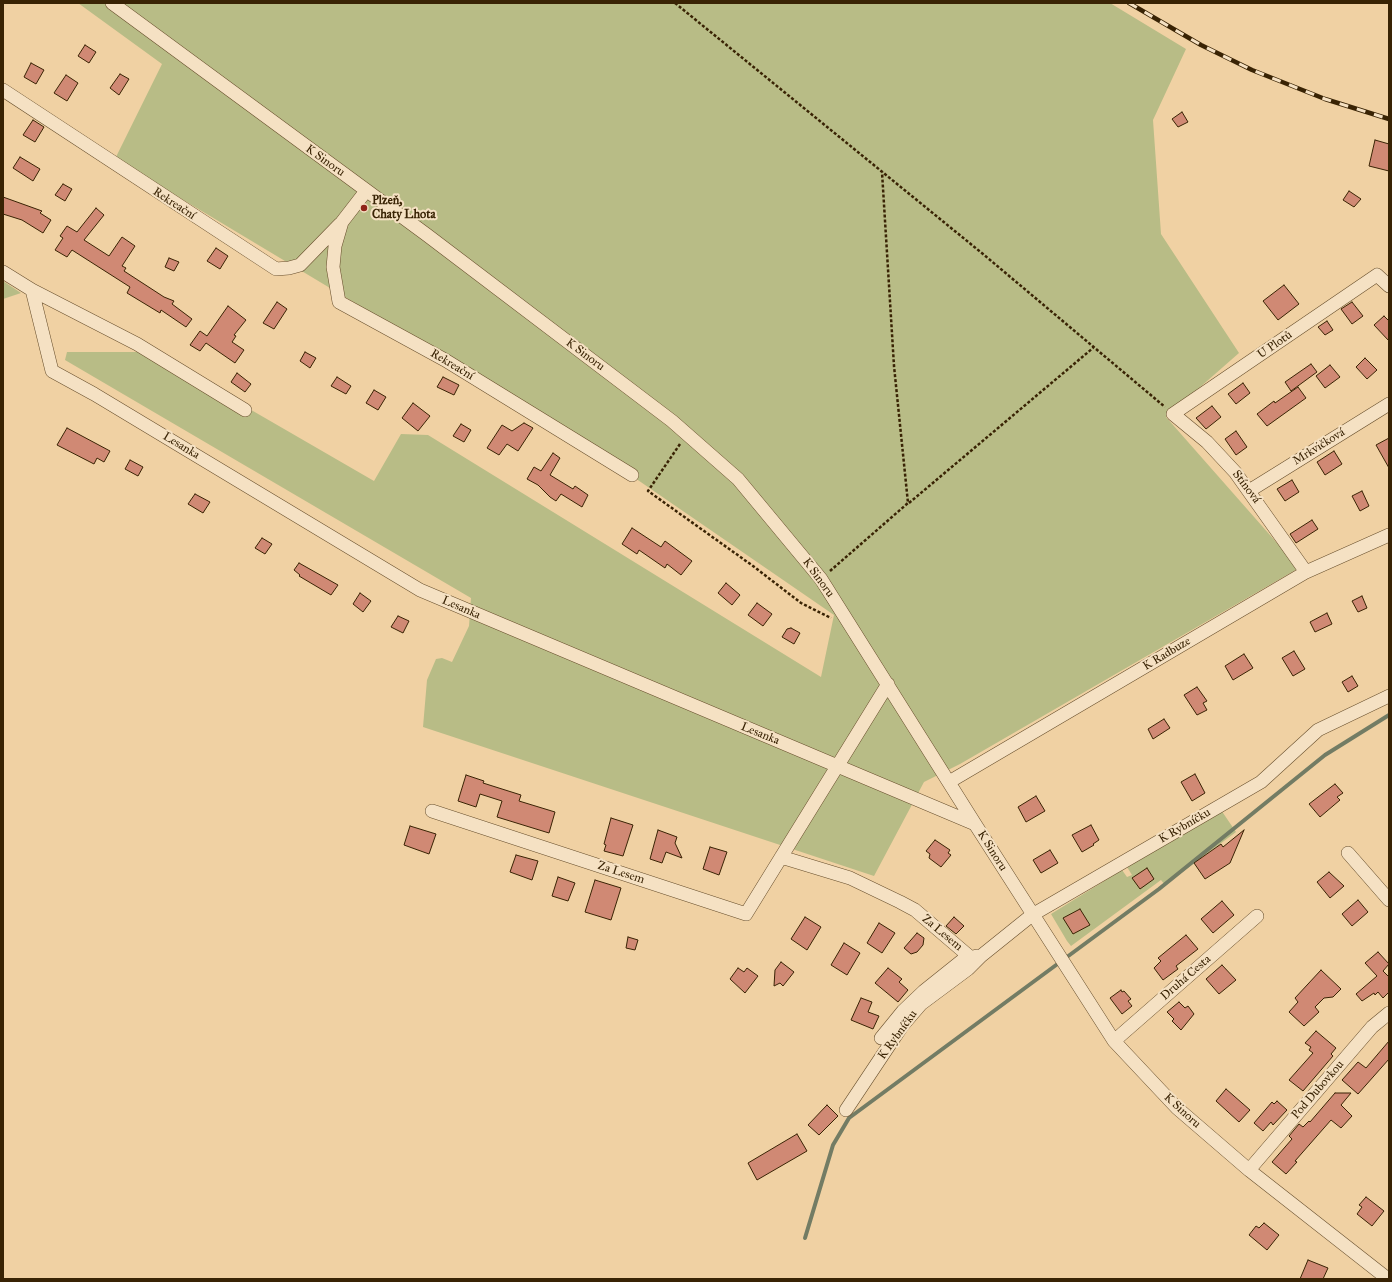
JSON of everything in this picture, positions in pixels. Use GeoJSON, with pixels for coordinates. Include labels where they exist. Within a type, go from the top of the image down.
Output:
{"type":"FeatureCollection","features":[{"type":"Feature","properties":{"kind":"street","name":"K Sinoru"},"geometry":{"type":"LineString","coordinates":[[112,3],[446,249],[686,434],[738,479],[821,579],[1032,915],[1114,1041],[1177,1108],[1249,1170],[1388,1279]]}},
{"type":"Feature","properties":{"kind":"street","name":"Rekreační"},"geometry":{"type":"LineString","coordinates":[[3,90],[276,269],[300,265],[342,222],[366,191]]}},
{"type":"Feature","properties":{"kind":"street","name":"Rekreační"},"geometry":{"type":"LineString","coordinates":[[342,222],[335,246],[334,267],[339,302],[445,360],[632,475]]}},
{"type":"Feature","properties":{"kind":"street"},"geometry":{"type":"LineString","coordinates":[[3,272],[32,290],[137,344],[245,410]]}},
{"type":"Feature","properties":{"kind":"street","name":"U Plotů"},"geometry":{"type":"LineString","coordinates":[[1173,414],[1377,275],[1389,286]]}},
{"type":"Feature","properties":{"kind":"street","name":"Lesanka"},"geometry":{"type":"LineString","coordinates":[[32,290],[52,371],[94,394],[420,590],[975,824]]}},
{"type":"Feature","properties":{"kind":"street","name":"Mrkvičková"},"geometry":{"type":"LineString","coordinates":[[1249,491],[1389,404]]}},
{"type":"Feature","properties":{"kind":"street","name":"Stínová"},"geometry":{"type":"LineString","coordinates":[[1173,414],[1207,442],[1235,472],[1306,572]]}},
{"type":"Feature","properties":{"kind":"street","name":"K Radbuze"},"geometry":{"type":"LineString","coordinates":[[949,782],[1306,572],[1389,535]]}},
{"type":"Feature","properties":{"kind":"street","name":"Za Lesem"},"geometry":{"type":"LineString","coordinates":[[432,811],[746,914],[888,684]]}},
{"type":"Feature","properties":{"kind":"street","name":"K Rybníčku"},"geometry":{"type":"LineString","coordinates":[[882,1038],[903,1011],[924,991],[959,963],[975,956],[1032,915],[1261,782],[1318,730],[1389,696]]}},
{"type":"Feature","properties":{"kind":"street"},"geometry":{"type":"LineString","coordinates":[[1348,853],[1389,900]]}},
{"type":"Feature","properties":{"kind":"street","name":"Za Lesem"},"geometry":{"type":"LineString","coordinates":[[781,857],[850,878],[900,902],[915,910],[975,956]]}},
{"type":"Feature","properties":{"kind":"street","name":"Druhá Cesta"},"geometry":{"type":"LineString","coordinates":[[1114,1041],[1257,916]]}},
{"type":"Feature","properties":{"kind":"street","name":"K Rybníčku"},"geometry":{"type":"LineString","coordinates":[[846,1110],[902,1026],[917,1010],[968,969],[975,956]]}},
{"type":"Feature","properties":{"kind":"street","name":"Pod Dubovkou"},"geometry":{"type":"LineString","coordinates":[[1249,1170],[1372,1027],[1389,1014]]}},
{"type":"Feature","properties":{"kind":"path"},"geometry":{"type":"LineString","coordinates":[[675,3],[882,172],[1173,414]]}},
{"type":"Feature","properties":{"kind":"path"},"geometry":{"type":"LineString","coordinates":[[882,172],[894,366],[908,503]]}},
{"type":"Feature","properties":{"kind":"path"},"geometry":{"type":"LineString","coordinates":[[821,579],[908,503],[1093,347]]}},
{"type":"Feature","properties":{"kind":"path"},"geometry":{"type":"LineString","coordinates":[[686,434],[648,491],[754,566],[801,603],[834,619]]}},
{"type":"Feature","properties":{"kind":"green space"},"geometry":{"type":"Polygon","coordinates":[[[78,3],[1110,3],[1186,49],[1153,120],[1161,234],[1239,353],[1166,417],[1299,568],[960,764],[924,782],[874,876],[423,727],[427,680],[436,659],[442,658],[452,662],[469,626],[471,598],[65,360],[67,352],[151,352],[374,481],[401,434],[428,435],[821,677],[834,615],[555,423],[115,159],[162,64],[78,3]]]}},
{"type":"Feature","properties":{"kind":"green space"},"geometry":{"type":"Polygon","coordinates":[[[3,281],[21,293],[3,299],[3,281]]]}},
{"type":"Feature","properties":{"kind":"green space"},"geometry":{"type":"Polygon","coordinates":[[[1221,810],[1236,832],[1165,885],[1161,880],[1071,946],[1051,914],[1122,870],[1127,877],[1132,875],[1127,867],[1221,810]]]}},
{"type":"Feature","properties":{"kind":"building"},"geometry":{"type":"Polygon","coordinates":[[[85,45],[96,52],[89,63],[78,56],[85,45]]]}},
{"type":"Feature","properties":{"kind":"building"},"geometry":{"type":"Polygon","coordinates":[[[31,63],[44,70],[36,84],[24,77],[31,63]]]}},
{"type":"Feature","properties":{"kind":"building"},"geometry":{"type":"Polygon","coordinates":[[[120,74],[129,79],[119,95],[110,88],[120,74]]]}},
{"type":"Feature","properties":{"kind":"building"},"geometry":{"type":"Polygon","coordinates":[[[66,75],[78,83],[67,101],[54,93],[66,75]]]}},
{"type":"Feature","properties":{"kind":"building"},"geometry":{"type":"Polygon","coordinates":[[[1182,112],[1188,122],[1178,127],[1172,119],[1182,112]]]}},
{"type":"Feature","properties":{"kind":"building"},"geometry":{"type":"Polygon","coordinates":[[[33,120],[44,127],[35,142],[23,135],[33,120]]]}},
{"type":"Feature","properties":{"kind":"building"},"geometry":{"type":"Polygon","coordinates":[[[1375,140],[1389,144],[1389,171],[1369,166],[1375,140]]]}},
{"type":"Feature","properties":{"kind":"building"},"geometry":{"type":"Polygon","coordinates":[[[20,157],[40,169],[33,181],[13,168],[20,157]]]}},
{"type":"Feature","properties":{"kind":"building"},"geometry":{"type":"Polygon","coordinates":[[[63,184],[72,189],[65,201],[55,195],[63,184]]]}},
{"type":"Feature","properties":{"kind":"building"},"geometry":{"type":"Polygon","coordinates":[[[1349,191],[1361,199],[1354,207],[1343,200],[1349,191]]]}},
{"type":"Feature","properties":{"kind":"building"},"geometry":{"type":"Polygon","coordinates":[[[3,197],[42,211],[40,213],[51,220],[43,233],[22,220],[3,214],[3,197]]]}},
{"type":"Feature","properties":{"kind":"building"},"geometry":{"type":"Polygon","coordinates":[[[96,208],[104,215],[84,240],[109,256],[122,237],[135,246],[122,266],[126,268],[124,271],[164,297],[174,301],[172,304],[192,319],[186,327],[161,310],[160,313],[127,293],[130,287],[72,250],[67,257],[55,250],[63,238],[60,236],[67,226],[77,232],[96,208]]]}},
{"type":"Feature","properties":{"kind":"building"},"geometry":{"type":"Polygon","coordinates":[[[216,248],[228,256],[220,269],[207,261],[216,248]]]}},
{"type":"Feature","properties":{"kind":"building"},"geometry":{"type":"Polygon","coordinates":[[[169,258],[179,262],[174,271],[165,267],[169,258]]]}},
{"type":"Feature","properties":{"kind":"building"},"geometry":{"type":"Polygon","coordinates":[[[1284,285],[1299,304],[1278,320],[1263,301],[1284,285]]]}},
{"type":"Feature","properties":{"kind":"building"},"geometry":{"type":"Polygon","coordinates":[[[277,302],[287,309],[274,329],[263,323],[277,302]]]}},
{"type":"Feature","properties":{"kind":"building"},"geometry":{"type":"Polygon","coordinates":[[[1352,302],[1363,316],[1352,324],[1341,309],[1352,302]]]}},
{"type":"Feature","properties":{"kind":"building"},"geometry":{"type":"Polygon","coordinates":[[[228,306],[246,320],[234,335],[236,336],[232,342],[244,350],[235,363],[206,343],[200,351],[190,345],[200,331],[207,336],[228,306]]]}},
{"type":"Feature","properties":{"kind":"building"},"geometry":{"type":"Polygon","coordinates":[[[1384,316],[1389,321],[1389,341],[1374,325],[1384,316]]]}},
{"type":"Feature","properties":{"kind":"building"},"geometry":{"type":"Polygon","coordinates":[[[1327,321],[1333,330],[1325,335],[1318,327],[1327,321]]]}},
{"type":"Feature","properties":{"kind":"building"},"geometry":{"type":"Polygon","coordinates":[[[305,352],[316,358],[310,368],[300,361],[305,352]]]}},
{"type":"Feature","properties":{"kind":"building"},"geometry":{"type":"Polygon","coordinates":[[[1365,358],[1377,370],[1367,379],[1356,367],[1365,358]]]}},
{"type":"Feature","properties":{"kind":"building"},"geometry":{"type":"Polygon","coordinates":[[[1311,364],[1317,372],[1291,391],[1285,382],[1311,364]]]}},
{"type":"Feature","properties":{"kind":"building"},"geometry":{"type":"Polygon","coordinates":[[[1330,365],[1340,377],[1325,388],[1316,376],[1330,365]]]}},
{"type":"Feature","properties":{"kind":"building"},"geometry":{"type":"Polygon","coordinates":[[[237,373],[251,384],[245,392],[231,382],[237,373]]]}},
{"type":"Feature","properties":{"kind":"building"},"geometry":{"type":"Polygon","coordinates":[[[337,377],[351,386],[346,394],[331,386],[337,377]]]}},
{"type":"Feature","properties":{"kind":"building"},"geometry":{"type":"Polygon","coordinates":[[[443,377],[459,385],[454,395],[437,387],[443,377]]]}},
{"type":"Feature","properties":{"kind":"building"},"geometry":{"type":"Polygon","coordinates":[[[1243,383],[1250,393],[1236,404],[1228,394],[1243,383]]]}},
{"type":"Feature","properties":{"kind":"building"},"geometry":{"type":"Polygon","coordinates":[[[1298,387],[1306,398],[1267,426],[1257,414],[1274,401],[1275,403],[1298,387]]]}},
{"type":"Feature","properties":{"kind":"building"},"geometry":{"type":"Polygon","coordinates":[[[374,390],[386,397],[378,410],[366,403],[374,390]]]}},
{"type":"Feature","properties":{"kind":"building"},"geometry":{"type":"Polygon","coordinates":[[[413,403],[430,416],[418,431],[402,418],[413,403]]]}},
{"type":"Feature","properties":{"kind":"building"},"geometry":{"type":"Polygon","coordinates":[[[1212,406],[1221,417],[1206,429],[1196,418],[1212,406]]]}},
{"type":"Feature","properties":{"kind":"building"},"geometry":{"type":"Polygon","coordinates":[[[524,423],[533,428],[518,451],[507,444],[499,455],[487,448],[502,425],[512,431],[524,423]]]}},
{"type":"Feature","properties":{"kind":"building"},"geometry":{"type":"Polygon","coordinates":[[[461,424],[471,430],[464,442],[453,436],[461,424]]]}},
{"type":"Feature","properties":{"kind":"building"},"geometry":{"type":"Polygon","coordinates":[[[67,428],[110,451],[104,462],[97,458],[94,464],[57,445],[67,428]]]}},
{"type":"Feature","properties":{"kind":"building"},"geometry":{"type":"Polygon","coordinates":[[[1236,431],[1247,447],[1236,455],[1225,439],[1236,431]]]}},
{"type":"Feature","properties":{"kind":"building"},"geometry":{"type":"Polygon","coordinates":[[[1389,438],[1389,468],[1376,445],[1389,438]]]}},
{"type":"Feature","properties":{"kind":"building"},"geometry":{"type":"Polygon","coordinates":[[[1334,451],[1342,464],[1325,475],[1317,462],[1334,451]]]}},
{"type":"Feature","properties":{"kind":"building"},"geometry":{"type":"Polygon","coordinates":[[[553,453],[560,458],[550,475],[573,489],[575,486],[588,495],[582,507],[561,494],[556,501],[538,485],[527,479],[534,467],[541,471],[553,453]]]}},
{"type":"Feature","properties":{"kind":"building"},"geometry":{"type":"Polygon","coordinates":[[[130,460],[143,467],[138,476],[125,469],[130,460]]]}},
{"type":"Feature","properties":{"kind":"building"},"geometry":{"type":"Polygon","coordinates":[[[1292,480],[1299,492],[1285,501],[1277,489],[1292,480]]]}},
{"type":"Feature","properties":{"kind":"building"},"geometry":{"type":"Polygon","coordinates":[[[1362,491],[1369,506],[1360,511],[1352,496],[1362,491]]]}},
{"type":"Feature","properties":{"kind":"building"},"geometry":{"type":"Polygon","coordinates":[[[195,494],[210,502],[203,513],[188,504],[195,494]]]}},
{"type":"Feature","properties":{"kind":"building"},"geometry":{"type":"Polygon","coordinates":[[[1312,520],[1318,529],[1296,543],[1290,534],[1312,520]]]}},
{"type":"Feature","properties":{"kind":"building"},"geometry":{"type":"Polygon","coordinates":[[[632,528],[661,547],[665,541],[692,561],[681,575],[667,564],[665,568],[639,550],[637,554],[622,544],[632,528]]]}},
{"type":"Feature","properties":{"kind":"building"},"geometry":{"type":"Polygon","coordinates":[[[262,538],[272,544],[265,554],[255,548],[262,538]]]}},
{"type":"Feature","properties":{"kind":"building"},"geometry":{"type":"Polygon","coordinates":[[[299,563],[338,585],[331,595],[299,576],[300,575],[294,570],[299,563]]]}},
{"type":"Feature","properties":{"kind":"building"},"geometry":{"type":"Polygon","coordinates":[[[726,583],[740,595],[732,605],[718,593],[726,583]]]}},
{"type":"Feature","properties":{"kind":"building"},"geometry":{"type":"Polygon","coordinates":[[[360,593],[371,601],[363,612],[353,604],[360,593]]]}},
{"type":"Feature","properties":{"kind":"building"},"geometry":{"type":"Polygon","coordinates":[[[1362,596],[1367,608],[1358,612],[1352,601],[1362,596]]]}},
{"type":"Feature","properties":{"kind":"building"},"geometry":{"type":"Polygon","coordinates":[[[757,603],[772,614],[763,626],[748,615],[757,603]]]}},
{"type":"Feature","properties":{"kind":"building"},"geometry":{"type":"Polygon","coordinates":[[[1327,613],[1332,624],[1315,632],[1310,622],[1327,613]]]}},
{"type":"Feature","properties":{"kind":"building"},"geometry":{"type":"Polygon","coordinates":[[[398,616],[409,621],[403,633],[391,627],[398,616]]]}},
{"type":"Feature","properties":{"kind":"building"},"geometry":{"type":"Polygon","coordinates":[[[791,628],[800,633],[794,644],[782,637],[787,629],[791,628]]]}},
{"type":"Feature","properties":{"kind":"building"},"geometry":{"type":"Polygon","coordinates":[[[1294,651],[1305,669],[1293,676],[1282,658],[1294,651]]]}},
{"type":"Feature","properties":{"kind":"building"},"geometry":{"type":"Polygon","coordinates":[[[1244,654],[1253,668],[1233,680],[1225,666],[1244,654]]]}},
{"type":"Feature","properties":{"kind":"building"},"geometry":{"type":"Polygon","coordinates":[[[1352,676],[1358,686],[1348,692],[1342,682],[1352,676]]]}},
{"type":"Feature","properties":{"kind":"building"},"geometry":{"type":"Polygon","coordinates":[[[1197,687],[1207,701],[1203,703],[1207,710],[1197,715],[1184,695],[1197,687]]]}},
{"type":"Feature","properties":{"kind":"building"},"geometry":{"type":"Polygon","coordinates":[[[1164,719],[1170,728],[1153,739],[1148,729],[1164,719]]]}},
{"type":"Feature","properties":{"kind":"building"},"geometry":{"type":"Polygon","coordinates":[[[1195,774],[1205,793],[1192,801],[1181,782],[1195,774]]]}},
{"type":"Feature","properties":{"kind":"building"},"geometry":{"type":"Polygon","coordinates":[[[466,775],[484,781],[483,783],[521,795],[519,801],[555,812],[549,833],[497,817],[502,801],[480,794],[476,807],[458,801],[466,775]]]}},
{"type":"Feature","properties":{"kind":"building"},"geometry":{"type":"Polygon","coordinates":[[[1335,784],[1343,793],[1337,797],[1340,800],[1320,817],[1309,804],[1335,784]]]}},
{"type":"Feature","properties":{"kind":"building"},"geometry":{"type":"Polygon","coordinates":[[[1036,796],[1045,811],[1026,822],[1018,807],[1036,796]]]}},
{"type":"Feature","properties":{"kind":"building"},"geometry":{"type":"Polygon","coordinates":[[[611,818],[633,825],[623,856],[604,851],[606,845],[604,844],[611,818]]]}},
{"type":"Feature","properties":{"kind":"building"},"geometry":{"type":"Polygon","coordinates":[[[1091,825],[1099,840],[1093,844],[1094,845],[1082,852],[1072,835],[1091,825]]]}},
{"type":"Feature","properties":{"kind":"building"},"geometry":{"type":"Polygon","coordinates":[[[410,826],[436,834],[429,854],[404,845],[410,826]]]}},
{"type":"Feature","properties":{"kind":"building"},"geometry":{"type":"Polygon","coordinates":[[[658,830],[677,837],[675,843],[682,858],[666,852],[662,863],[650,859],[658,830]]]}},
{"type":"Feature","properties":{"kind":"building"},"geometry":{"type":"Polygon","coordinates":[[[1244,830],[1230,863],[1205,879],[1194,863],[1221,844],[1223,847],[1244,830]]]}},
{"type":"Feature","properties":{"kind":"building"},"geometry":{"type":"Polygon","coordinates":[[[935,840],[950,850],[948,853],[951,855],[941,867],[929,858],[930,854],[926,851],[935,840]]]}},
{"type":"Feature","properties":{"kind":"building"},"geometry":{"type":"Polygon","coordinates":[[[710,847],[727,852],[719,875],[703,869],[710,847]]]}},
{"type":"Feature","properties":{"kind":"building"},"geometry":{"type":"Polygon","coordinates":[[[1050,850],[1058,863],[1041,873],[1033,860],[1050,850]]]}},
{"type":"Feature","properties":{"kind":"building"},"geometry":{"type":"Polygon","coordinates":[[[516,855],[538,861],[532,880],[510,872],[516,855]]]}},
{"type":"Feature","properties":{"kind":"building"},"geometry":{"type":"Polygon","coordinates":[[[1147,868],[1154,879],[1140,889],[1132,878],[1147,868]]]}},
{"type":"Feature","properties":{"kind":"building"},"geometry":{"type":"Polygon","coordinates":[[[1329,872],[1344,886],[1330,898],[1317,882],[1329,872]]]}},
{"type":"Feature","properties":{"kind":"building"},"geometry":{"type":"Polygon","coordinates":[[[558,877],[575,883],[568,901],[552,896],[558,877]]]}},
{"type":"Feature","properties":{"kind":"building"},"geometry":{"type":"Polygon","coordinates":[[[595,880],[621,888],[611,920],[585,912],[595,880]]]}},
{"type":"Feature","properties":{"kind":"building"},"geometry":{"type":"Polygon","coordinates":[[[1358,900],[1368,912],[1352,926],[1342,914],[1358,900]]]}},
{"type":"Feature","properties":{"kind":"building"},"geometry":{"type":"Polygon","coordinates":[[[1222,901],[1234,915],[1213,933],[1201,919],[1222,901]]]}},
{"type":"Feature","properties":{"kind":"building"},"geometry":{"type":"Polygon","coordinates":[[[1080,909],[1090,925],[1073,934],[1063,918],[1080,909]]]}},
{"type":"Feature","properties":{"kind":"building"},"geometry":{"type":"Polygon","coordinates":[[[805,917],[821,927],[807,950],[791,939],[805,917]]]}},
{"type":"Feature","properties":{"kind":"building"},"geometry":{"type":"Polygon","coordinates":[[[954,917],[964,926],[956,934],[946,926],[954,917]]]}},
{"type":"Feature","properties":{"kind":"building"},"geometry":{"type":"Polygon","coordinates":[[[879,923],[895,933],[882,953],[867,943],[879,923]]]}},
{"type":"Feature","properties":{"kind":"building"},"geometry":{"type":"Polygon","coordinates":[[[917,933],[924,938],[923,945],[917,952],[911,954],[904,948],[917,933]]]}},
{"type":"Feature","properties":{"kind":"building"},"geometry":{"type":"Polygon","coordinates":[[[1186,935],[1198,949],[1176,966],[1178,969],[1163,980],[1154,968],[1161,961],[1158,958],[1186,935]]]}},
{"type":"Feature","properties":{"kind":"building"},"geometry":{"type":"Polygon","coordinates":[[[628,937],[638,940],[635,950],[626,948],[628,937]]]}},
{"type":"Feature","properties":{"kind":"building"},"geometry":{"type":"Polygon","coordinates":[[[844,943],[860,953],[847,975],[831,965],[844,943]]]}},
{"type":"Feature","properties":{"kind":"building"},"geometry":{"type":"Polygon","coordinates":[[[1378,952],[1389,964],[1383,971],[1389,977],[1389,992],[1383,998],[1378,992],[1375,995],[1374,993],[1362,1001],[1356,994],[1377,976],[1365,963],[1378,952]]]}},
{"type":"Feature","properties":{"kind":"building"},"geometry":{"type":"Polygon","coordinates":[[[781,962],[794,972],[783,986],[780,983],[774,986],[775,970],[781,962]]]}},
{"type":"Feature","properties":{"kind":"building"},"geometry":{"type":"Polygon","coordinates":[[[1222,965],[1236,980],[1219,994],[1206,979],[1222,965]]]}},
{"type":"Feature","properties":{"kind":"building"},"geometry":{"type":"Polygon","coordinates":[[[738,968],[744,972],[747,968],[758,976],[745,993],[730,979],[738,968]]]}},
{"type":"Feature","properties":{"kind":"building"},"geometry":{"type":"Polygon","coordinates":[[[888,968],[902,979],[899,982],[908,990],[898,1002],[875,983],[888,968]]]}},
{"type":"Feature","properties":{"kind":"building"},"geometry":{"type":"Polygon","coordinates":[[[1321,970],[1341,989],[1333,997],[1324,998],[1315,1007],[1319,1012],[1304,1026],[1289,1012],[1298,1002],[1295,998],[1321,970]]]}},
{"type":"Feature","properties":{"kind":"building"},"geometry":{"type":"Polygon","coordinates":[[[1121,990],[1122,992],[1124,991],[1131,999],[1128,1001],[1132,1006],[1122,1014],[1110,998],[1121,990]]]}},
{"type":"Feature","properties":{"kind":"building"},"geometry":{"type":"Polygon","coordinates":[[[861,998],[872,1002],[868,1012],[879,1016],[873,1029],[851,1020],[861,998]]]}},
{"type":"Feature","properties":{"kind":"building"},"geometry":{"type":"Polygon","coordinates":[[[1179,1002],[1185,1008],[1188,1006],[1194,1014],[1181,1030],[1172,1021],[1174,1019],[1167,1012],[1179,1002]]]}},
{"type":"Feature","properties":{"kind":"building"},"geometry":{"type":"Polygon","coordinates":[[[1316,1031],[1336,1048],[1331,1054],[1333,1056],[1303,1091],[1289,1080],[1313,1053],[1309,1050],[1311,1047],[1305,1043],[1316,1031]]]}},
{"type":"Feature","properties":{"kind":"building"},"geometry":{"type":"Polygon","coordinates":[[[1389,1041],[1389,1059],[1358,1094],[1342,1080],[1358,1062],[1366,1068],[1389,1041]]]}},
{"type":"Feature","properties":{"kind":"building"},"geometry":{"type":"Polygon","coordinates":[[[1226,1089],[1250,1110],[1239,1122],[1216,1101],[1226,1089]]]}},
{"type":"Feature","properties":{"kind":"building"},"geometry":{"type":"Polygon","coordinates":[[[1335,1093],[1351,1093],[1341,1105],[1352,1116],[1341,1128],[1331,1120],[1295,1161],[1297,1162],[1286,1174],[1272,1162],[1292,1139],[1289,1136],[1299,1124],[1303,1127],[1309,1121],[1310,1122],[1335,1093]]]}},
{"type":"Feature","properties":{"kind":"building"},"geometry":{"type":"Polygon","coordinates":[[[1277,1101],[1287,1110],[1273,1125],[1271,1122],[1263,1131],[1254,1123],[1272,1102],[1274,1104],[1277,1101]]]}},
{"type":"Feature","properties":{"kind":"building"},"geometry":{"type":"Polygon","coordinates":[[[827,1105],[838,1116],[819,1135],[808,1125],[827,1105]]]}},
{"type":"Feature","properties":{"kind":"building"},"geometry":{"type":"Polygon","coordinates":[[[797,1134],[807,1151],[757,1180],[748,1163],[797,1134]]]}},
{"type":"Feature","properties":{"kind":"building"},"geometry":{"type":"Polygon","coordinates":[[[1366,1197],[1384,1211],[1372,1226],[1357,1214],[1362,1207],[1359,1205],[1366,1197]]]}},
{"type":"Feature","properties":{"kind":"building"},"geometry":{"type":"Polygon","coordinates":[[[1264,1223],[1279,1235],[1267,1250],[1249,1235],[1256,1226],[1259,1228],[1264,1223]]]}},
{"type":"Feature","properties":{"kind":"building"},"geometry":{"type":"Polygon","coordinates":[[[1308,1260],[1328,1268],[1323,1279],[1300,1279],[1308,1260]]]}},
{"type":"Feature","properties":{"kind":"waterway"},"geometry":{"type":"LineString","coordinates":[[805,1238],[833,1145],[849,1118],[1159,889],[1325,755],[1389,715]]}},
{"type":"Feature","properties":{"kind":"railway"},"geometry":{"type":"LineString","coordinates":[[1129,3],[1201,45],[1252,70],[1325,99],[1389,119]]}},
{"type":"Feature","properties":{"kind":"place","name":"Plzeň, Chaty Lhota"},"geometry":{"type":"Point","coordinates":[364,208]}}]}
